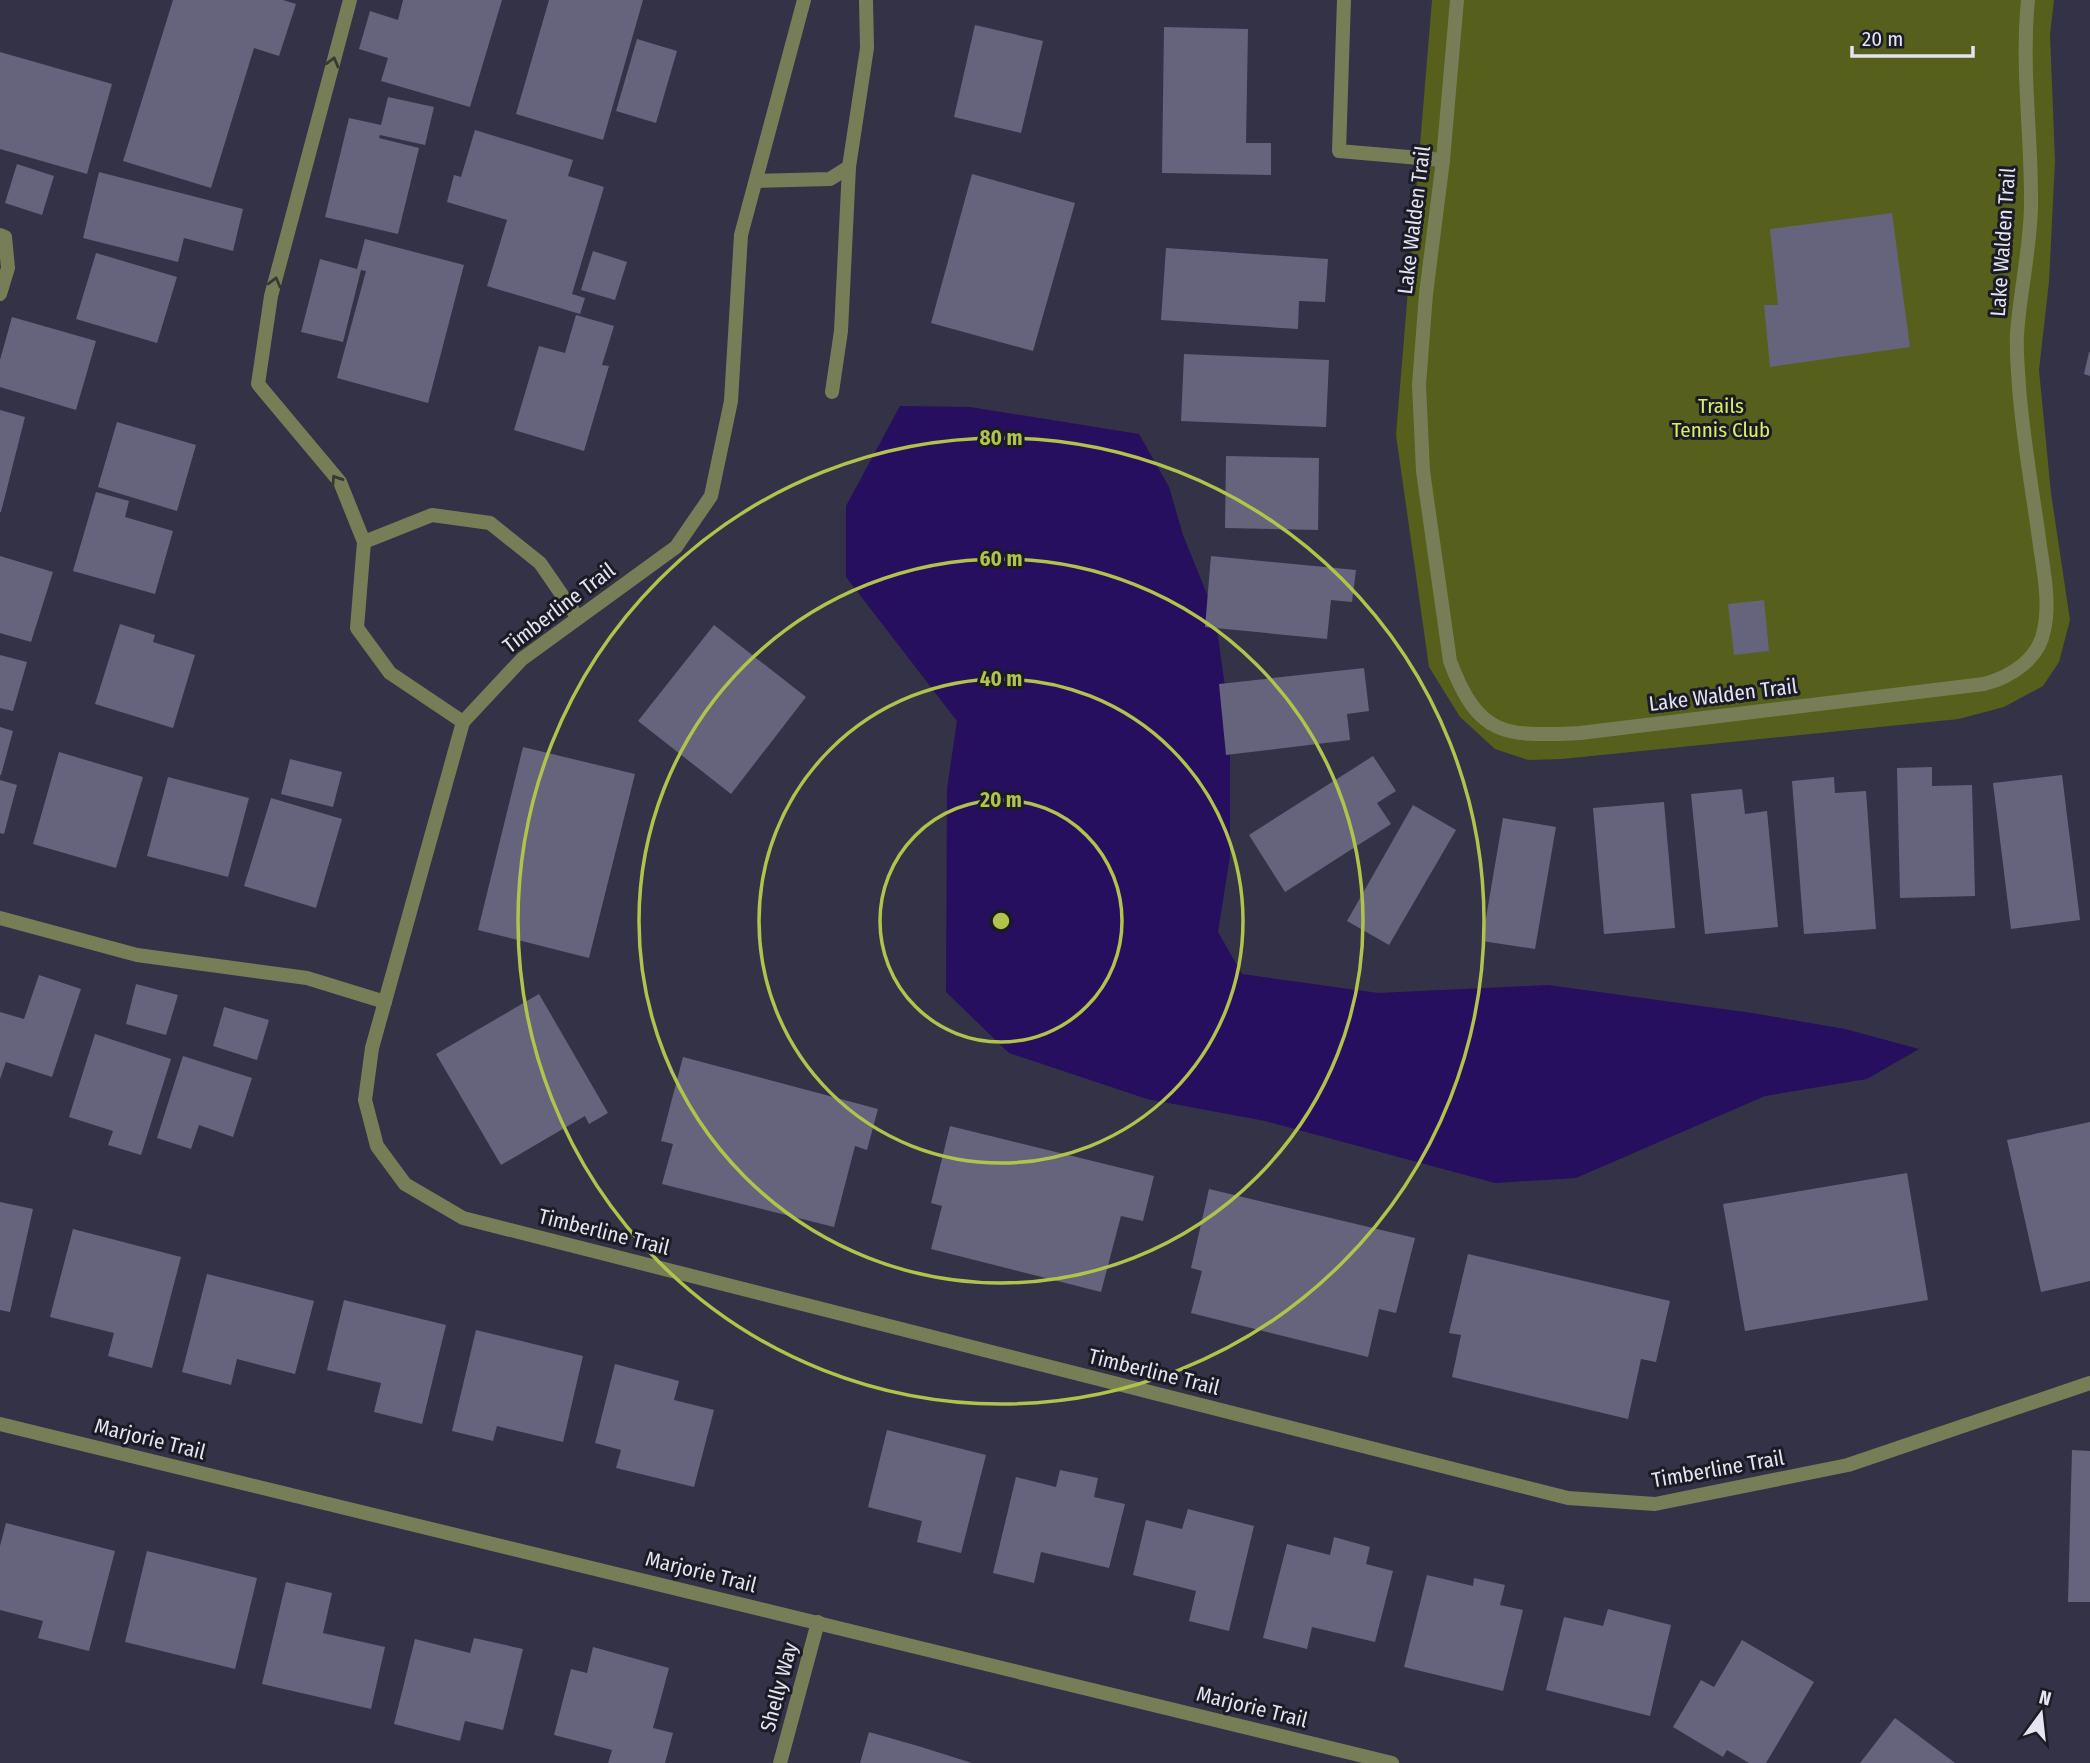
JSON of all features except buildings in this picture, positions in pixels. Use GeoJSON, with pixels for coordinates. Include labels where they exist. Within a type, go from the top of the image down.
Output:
{"type":"FeatureCollection","features":[{"type":"Feature","properties":{"kind":"street"},"geometry":{"type":"LineString","coordinates":[[349,0],[271,296],[258,383],[340,482],[364,542],[358,628],[390,673],[463,723]]}},
{"type":"Feature","properties":{"kind":"street","name":"Timberline Trail"},"geometry":{"type":"LineString","coordinates":[[804,0],[741,235],[731,401],[711,496],[676,547],[522,659],[463,723],[372,1048],[365,1100],[377,1146],[405,1184],[463,1218],[1568,1498],[1655,1504],[1849,1465],[2090,1383]]}},
{"type":"Feature","properties":{"kind":"street"},"geometry":{"type":"LineString","coordinates":[[832,392],[841,331],[849,167],[867,48],[866,0]]}},
{"type":"Feature","properties":{"kind":"street"},"geometry":{"type":"LineString","coordinates":[[1344,0],[1339,151],[1443,160]]}},
{"type":"Feature","properties":{"kind":"street","name":"Lake Walden Trail"},"geometry":{"type":"LineString","coordinates":[[1457,0],[1419,385],[1423,471],[1450,661],[1459,685],[1473,708],[1506,732],[1527,735],[1580,733],[1950,689],[2001,680],[2015,672],[2037,649],[2044,634],[2047,617],[2045,580],[2019,389],[2017,336],[2030,224],[2032,172],[2025,29],[2028,0]]}},
{"type":"Feature","properties":{"kind":"street"},"geometry":{"type":"LineString","coordinates":[[756,181],[830,179],[849,167]]}},
{"type":"Feature","properties":{"kind":"street"},"geometry":{"type":"LineString","coordinates":[[0,235],[5,237],[8,268],[0,294]]}},
{"type":"Feature","properties":{"kind":"street"},"geometry":{"type":"LineString","coordinates":[[364,542],[432,514],[490,523],[540,563],[578,618]]}},
{"type":"Feature","properties":{"kind":"street"},"geometry":{"type":"LineString","coordinates":[[0,918],[137,955],[307,978],[386,1002]]}},
{"type":"Feature","properties":{"kind":"street","name":"Marjorie Trail"},"geometry":{"type":"LineString","coordinates":[[0,1424],[1392,1763]]}},
{"type":"Feature","properties":{"kind":"street","name":"Shelly Way"},"geometry":{"type":"LineString","coordinates":[[780,1763],[818,1622]]}},
{"type":"Feature","properties":{"kind":"green space","name":"Trails Tennis Club"},"geometry":{"type":"Polygon","coordinates":[[[1432,0],[2054,0],[2050,34],[2055,161],[2049,282],[2039,370],[2051,493],[2070,620],[2059,662],[2043,686],[2004,707],[1959,719],[1562,759],[1528,760],[1495,749],[1460,717],[1429,667],[1396,435],[1432,0]]]}},
{"type":"Feature","properties":{"kind":"shaded area"},"geometry":{"type":"Polygon","coordinates":[[[900,406],[970,407],[1139,434],[1169,487],[1183,535],[1215,614],[1230,724],[1230,856],[1218,932],[1242,974],[1378,993],[1548,985],[1752,1013],[1845,1029],[1919,1049],[1867,1079],[1765,1096],[1576,1178],[1495,1183],[1265,1121],[1147,1099],[1009,1053],[946,992],[947,789],[957,721],[846,577],[846,506],[900,406]]]}}]}
